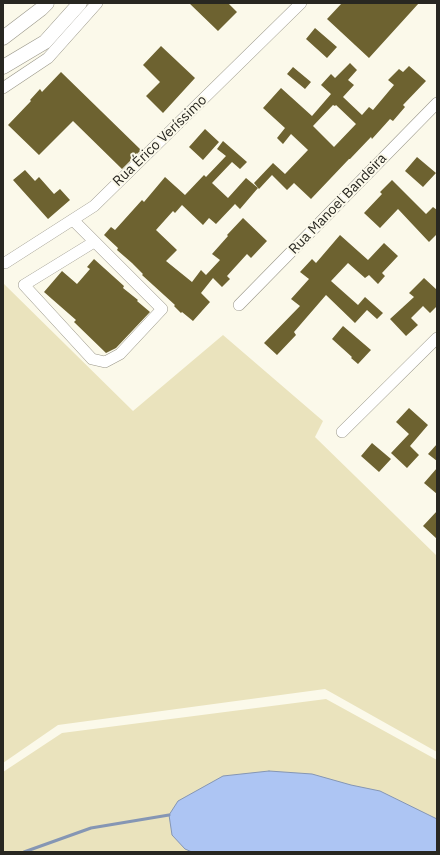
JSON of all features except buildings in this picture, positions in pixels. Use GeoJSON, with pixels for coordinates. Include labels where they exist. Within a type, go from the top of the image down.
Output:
{"type":"FeatureCollection","features":[{"type":"Feature","properties":{"kind":"street"},"geometry":{"type":"LineString","coordinates":[[3,38],[47,3]]}},
{"type":"Feature","properties":{"kind":"street","name":"Rua Érico Veríssimo"},"geometry":{"type":"LineString","coordinates":[[5,263],[94,206],[301,3]]}},
{"type":"Feature","properties":{"kind":"street"},"geometry":{"type":"LineString","coordinates":[[3,67],[44,42],[89,4]]}},
{"type":"Feature","properties":{"kind":"street"},"geometry":{"type":"LineString","coordinates":[[3,88],[48,58],[89,4]]}},
{"type":"Feature","properties":{"kind":"street","name":"Rua Manoel Bandeira"},"geometry":{"type":"LineString","coordinates":[[239,305],[437,103]]}},
{"type":"Feature","properties":{"kind":"street"},"geometry":{"type":"LineString","coordinates":[[73,220],[162,310],[120,354],[105,362],[92,359],[24,285],[94,242]]}},
{"type":"Feature","properties":{"kind":"street"},"geometry":{"type":"LineString","coordinates":[[342,432],[437,338]]}},
{"type":"Feature","properties":{"kind":"shaded area"},"geometry":{"type":"Polygon","coordinates":[[[3,283],[133,411],[223,335],[323,421],[315,437],[437,556],[437,752],[325,689],[58,725],[3,763],[3,283]]]}},
{"type":"Feature","properties":{"kind":"shaded area"},"geometry":{"type":"Polygon","coordinates":[[[326,699],[437,760],[437,852],[3,852],[3,772],[62,733],[326,699]]]}},
{"type":"Feature","properties":{"kind":"water"},"geometry":{"type":"Polygon","coordinates":[[[269,771],[312,774],[351,785],[380,791],[437,819],[437,852],[192,852],[185,849],[172,835],[169,815],[178,801],[223,776],[269,771]]]}},
{"type":"Feature","properties":{"kind":"waterway"},"geometry":{"type":"LineString","coordinates":[[24,852],[91,828],[169,815]]}}]}
